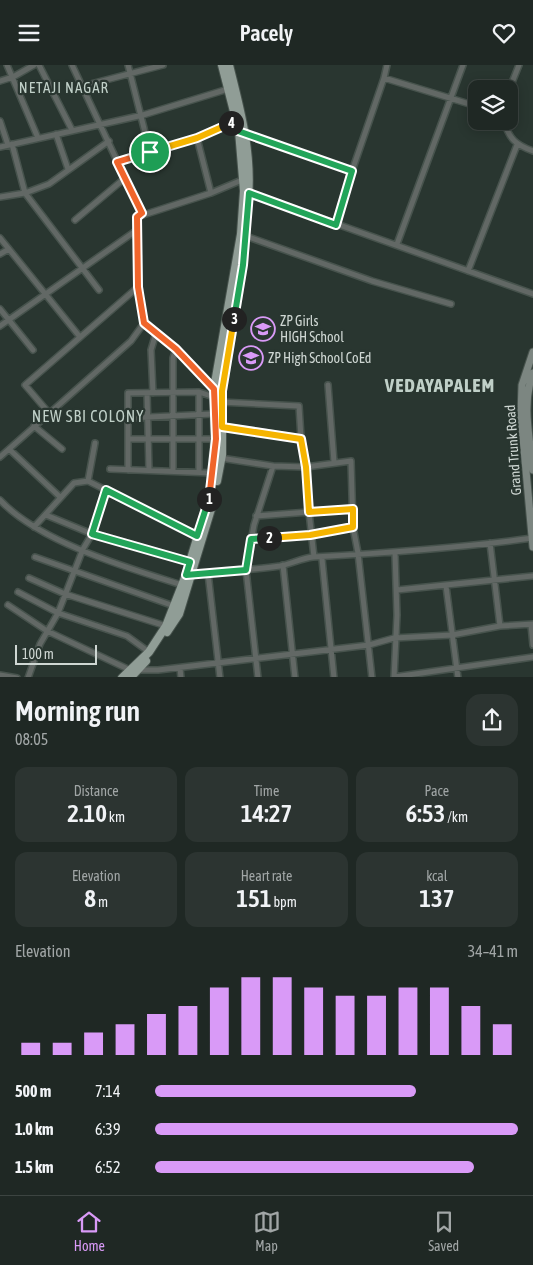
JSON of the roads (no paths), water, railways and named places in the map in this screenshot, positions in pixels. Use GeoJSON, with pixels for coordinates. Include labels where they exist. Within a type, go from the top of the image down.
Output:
{"type":"FeatureCollection","features":[{"type":"Feature","properties":{"kind":"main road"},"geometry":{"type":"LineString","coordinates":[[222,65],[236,121],[242,132],[242,180],[246,192]]}},
{"type":"Feature","properties":{"kind":"main road"},"geometry":{"type":"LineString","coordinates":[[122,677],[132,673],[154,653],[179,614],[189,575],[214,501],[218,458],[216,398],[226,362],[243,265],[246,192],[250,174],[228,65]]}},
{"type":"Feature","properties":{"kind":"main road"},"geometry":{"type":"LineString","coordinates":[[132,673],[166,626],[182,585],[189,575],[190,562],[210,496],[213,473],[218,458],[216,439],[218,426],[213,414],[243,234]]}},
{"type":"Feature","properties":{"kind":"main road","name":"Grand Trunk Road"},"geometry":{"type":"LineString","coordinates":[[533,352],[522,385],[521,416],[531,464],[533,547]]}},
{"type":"Feature","properties":{"kind":"main road"},"geometry":{"type":"LineString","coordinates":[[531,464],[530,386],[533,373]]}},
{"type":"Feature","properties":{"kind":"street"},"geometry":{"type":"LineString","coordinates":[[7,65],[38,138]]}},
{"type":"Feature","properties":{"kind":"street"},"geometry":{"type":"LineString","coordinates":[[0,81],[13,77],[34,65]]}},
{"type":"Feature","properties":{"kind":"street"},"geometry":{"type":"LineString","coordinates":[[39,65],[72,130]]}},
{"type":"Feature","properties":{"kind":"street"},"geometry":{"type":"LineString","coordinates":[[72,65],[102,124],[117,162],[142,213]]}},
{"type":"Feature","properties":{"kind":"street"},"geometry":{"type":"LineString","coordinates":[[128,65],[143,115],[150,152]]}},
{"type":"Feature","properties":{"kind":"street"},"geometry":{"type":"LineString","coordinates":[[83,86],[131,75],[163,65]]}},
{"type":"Feature","properties":{"kind":"street"},"geometry":{"type":"LineString","coordinates":[[336,225],[387,65]]}},
{"type":"Feature","properties":{"kind":"street"},"geometry":{"type":"LineString","coordinates":[[396,244],[464,65]]}},
{"type":"Feature","properties":{"kind":"street"},"geometry":{"type":"LineString","coordinates":[[513,80],[520,65]]}},
{"type":"Feature","properties":{"kind":"street"},"geometry":{"type":"LineString","coordinates":[[384,79],[468,104]]}},
{"type":"Feature","properties":{"kind":"street"},"geometry":{"type":"LineString","coordinates":[[0,147],[143,115],[228,89]]}},
{"type":"Feature","properties":{"kind":"street"},"geometry":{"type":"LineString","coordinates":[[0,121],[10,144],[25,193],[99,290]]}},
{"type":"Feature","properties":{"kind":"street"},"geometry":{"type":"LineString","coordinates":[[117,162],[197,138],[236,121]]}},
{"type":"Feature","properties":{"kind":"street"},"geometry":{"type":"LineString","coordinates":[[507,130],[508,135],[517,145],[533,151]]}},
{"type":"Feature","properties":{"kind":"street"},"geometry":{"type":"LineString","coordinates":[[242,132],[352,171]]}},
{"type":"Feature","properties":{"kind":"street"},"geometry":{"type":"LineString","coordinates":[[56,133],[68,169]]}},
{"type":"Feature","properties":{"kind":"street"},"geometry":{"type":"LineString","coordinates":[[197,138],[211,193]]}},
{"type":"Feature","properties":{"kind":"street"},"geometry":{"type":"LineString","coordinates":[[0,197],[25,193],[49,184],[109,141]]}},
{"type":"Feature","properties":{"kind":"street"},"geometry":{"type":"LineString","coordinates":[[468,271],[517,145]]}},
{"type":"Feature","properties":{"kind":"street"},"geometry":{"type":"LineString","coordinates":[[75,220],[125,178]]}},
{"type":"Feature","properties":{"kind":"street"},"geometry":{"type":"LineString","coordinates":[[216,398],[176,349],[144,323],[138,287],[137,217],[142,213],[211,193],[242,180]]}},
{"type":"Feature","properties":{"kind":"street"},"geometry":{"type":"LineString","coordinates":[[246,192],[533,294]]}},
{"type":"Feature","properties":{"kind":"street"},"geometry":{"type":"LineString","coordinates":[[0,326],[137,230]]}},
{"type":"Feature","properties":{"kind":"street"},"geometry":{"type":"LineString","coordinates":[[243,234],[372,281],[450,305]]}},
{"type":"Feature","properties":{"kind":"street"},"geometry":{"type":"LineString","coordinates":[[0,238],[80,337]]}},
{"type":"Feature","properties":{"kind":"street"},"geometry":{"type":"LineString","coordinates":[[0,254],[9,249]]}},
{"type":"Feature","properties":{"kind":"street"},"geometry":{"type":"LineString","coordinates":[[49,413],[25,385],[138,287]]}},
{"type":"Feature","properties":{"kind":"street"},"geometry":{"type":"LineString","coordinates":[[0,309],[33,350]]}},
{"type":"Feature","properties":{"kind":"street"},"geometry":{"type":"LineString","coordinates":[[0,457],[131,341],[144,323]]}},
{"type":"Feature","properties":{"kind":"street"},"geometry":{"type":"LineString","coordinates":[[154,393],[151,350],[156,333]]}},
{"type":"Feature","properties":{"kind":"street"},"geometry":{"type":"LineString","coordinates":[[173,471],[173,358],[176,349]]}},
{"type":"Feature","properties":{"kind":"street"},"geometry":{"type":"LineString","coordinates":[[328,385],[334,462]]}},
{"type":"Feature","properties":{"kind":"street"},"geometry":{"type":"LineString","coordinates":[[199,392],[199,472]]}},
{"type":"Feature","properties":{"kind":"street"},"geometry":{"type":"LineString","coordinates":[[128,470],[128,393],[199,392],[216,398],[299,406],[301,439],[306,467],[310,535],[314,557]]}},
{"type":"Feature","properties":{"kind":"street"},"geometry":{"type":"LineString","coordinates":[[147,393],[149,471]]}},
{"type":"Feature","properties":{"kind":"street"},"geometry":{"type":"LineString","coordinates":[[128,417],[173,417],[213,414]]}},
{"type":"Feature","properties":{"kind":"street"},"geometry":{"type":"LineString","coordinates":[[218,426],[301,439]]}},
{"type":"Feature","properties":{"kind":"street"},"geometry":{"type":"LineString","coordinates":[[34,427],[62,449]]}},
{"type":"Feature","properties":{"kind":"street"},"geometry":{"type":"LineString","coordinates":[[128,439],[216,439]]}},
{"type":"Feature","properties":{"kind":"street"},"geometry":{"type":"LineString","coordinates":[[88,481],[95,443]]}},
{"type":"Feature","properties":{"kind":"street"},"geometry":{"type":"LineString","coordinates":[[8,449],[59,497]]}},
{"type":"Feature","properties":{"kind":"street"},"geometry":{"type":"LineString","coordinates":[[218,458],[273,466],[306,467],[351,461],[353,527],[358,553],[372,677]]}},
{"type":"Feature","properties":{"kind":"street"},"geometry":{"type":"LineString","coordinates":[[258,677],[246,570],[256,516],[273,466]]}},
{"type":"Feature","properties":{"kind":"street"},"geometry":{"type":"LineString","coordinates":[[110,469],[213,473]]}},
{"type":"Feature","properties":{"kind":"street"},"geometry":{"type":"LineString","coordinates":[[34,527],[46,515],[59,497],[74,483],[88,481],[197,536]]}},
{"type":"Feature","properties":{"kind":"street"},"geometry":{"type":"LineString","coordinates":[[28,677],[47,631],[58,613],[83,549],[92,534],[106,490]]}},
{"type":"Feature","properties":{"kind":"street"},"geometry":{"type":"LineString","coordinates":[[0,500],[8,509],[42,533],[139,571],[182,585]]}},
{"type":"Feature","properties":{"kind":"street"},"geometry":{"type":"LineString","coordinates":[[256,516],[353,509]]}},
{"type":"Feature","properties":{"kind":"street"},"geometry":{"type":"LineString","coordinates":[[46,515],[92,534],[190,562]]}},
{"type":"Feature","properties":{"kind":"street"},"geometry":{"type":"LineString","coordinates":[[251,539],[310,535],[353,527]]}},
{"type":"Feature","properties":{"kind":"street"},"geometry":{"type":"LineString","coordinates":[[189,575],[283,565],[314,557],[322,559],[358,553],[394,553],[533,538]]}},
{"type":"Feature","properties":{"kind":"street"},"geometry":{"type":"LineString","coordinates":[[490,543],[500,626]]}},
{"type":"Feature","properties":{"kind":"street"},"geometry":{"type":"LineString","coordinates":[[394,553],[397,590],[394,677],[533,657]]}},
{"type":"Feature","properties":{"kind":"street"},"geometry":{"type":"LineString","coordinates":[[34,557],[174,606]]}},
{"type":"Feature","properties":{"kind":"street"},"geometry":{"type":"LineString","coordinates":[[322,559],[334,677]]}},
{"type":"Feature","properties":{"kind":"street"},"geometry":{"type":"LineString","coordinates":[[283,565],[295,677]]}},
{"type":"Feature","properties":{"kind":"street"},"geometry":{"type":"LineString","coordinates":[[208,573],[220,677]]}},
{"type":"Feature","properties":{"kind":"street"},"geometry":{"type":"LineString","coordinates":[[397,590],[533,577]]}},
{"type":"Feature","properties":{"kind":"street"},"geometry":{"type":"LineString","coordinates":[[29,578],[66,594],[166,626]]}},
{"type":"Feature","properties":{"kind":"street"},"geometry":{"type":"LineString","coordinates":[[446,586],[458,677]]}},
{"type":"Feature","properties":{"kind":"street"},"geometry":{"type":"LineString","coordinates":[[18,592],[58,613],[126,636],[149,651]]}},
{"type":"Feature","properties":{"kind":"street"},"geometry":{"type":"LineString","coordinates":[[8,605],[47,631],[132,673],[369,645],[394,638],[452,635],[500,626],[532,625],[533,645]]}},
{"type":"Feature","properties":{"kind":"street"},"geometry":{"type":"LineString","coordinates":[[180,668],[181,677]]}},
{"type":"Feature","properties":{"kind":"street"},"geometry":{"type":"LineString","coordinates":[[158,670],[159,677]]}},
{"type":"Feature","properties":{"kind":"street"},"geometry":{"type":"LineString","coordinates":[[3,676],[17,677]]}},
{"type":"Feature","properties":{"kind":"place","name":"ZP Girls HIGH School"},"geometry":{"type":"Point","coordinates":[263,329]}},
{"type":"Feature","properties":{"kind":"place","name":"ZP High School CoEd"},"geometry":{"type":"Point","coordinates":[251,358]}},
{"type":"Feature","properties":{"kind":"district","name":"NETAJI NAGAR"},"geometry":{"type":"Point","coordinates":[64,88]}},
{"type":"Feature","properties":{"kind":"district","name":"VEDAYAPALEM"},"geometry":{"type":"Point","coordinates":[440,385]}},
{"type":"Feature","properties":{"kind":"district","name":"NEW SBI COLONY"},"geometry":{"type":"Point","coordinates":[88,416]}}]}
